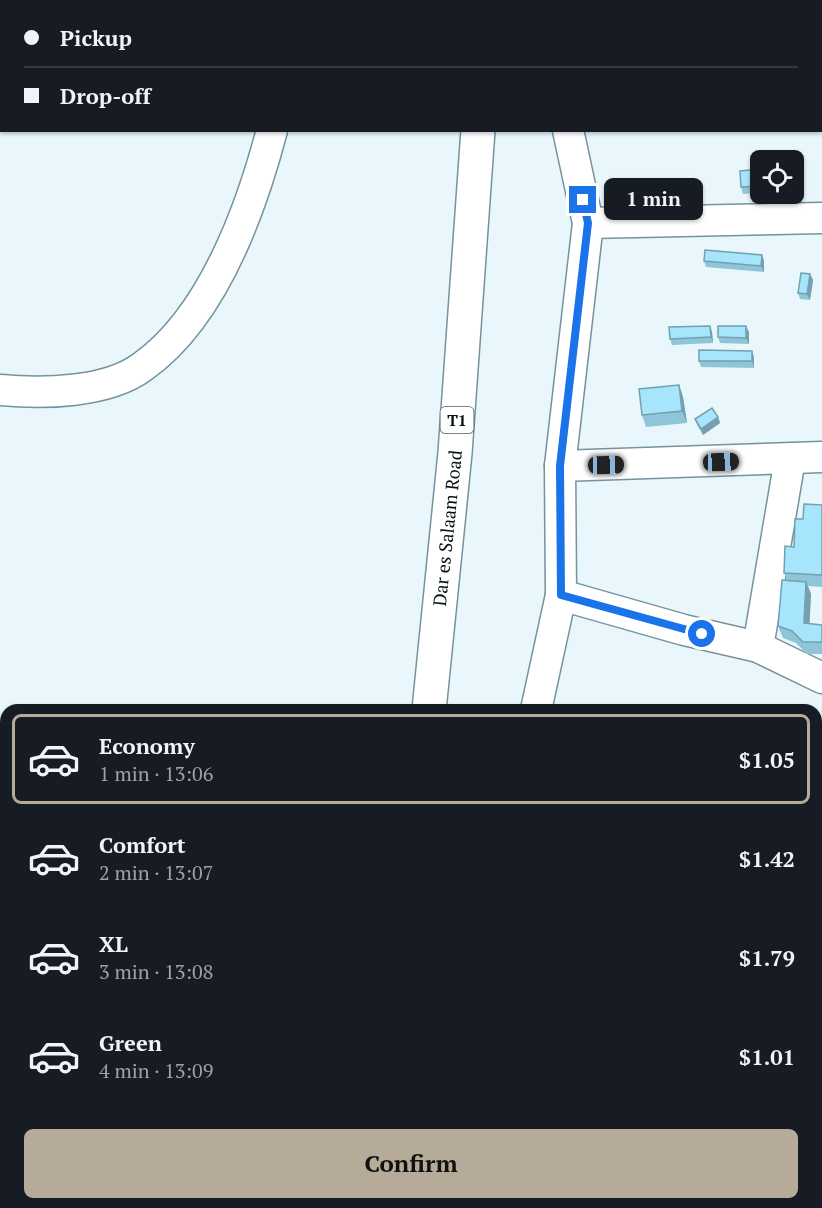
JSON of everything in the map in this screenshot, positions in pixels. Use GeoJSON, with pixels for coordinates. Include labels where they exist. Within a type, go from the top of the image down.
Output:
{"type":"FeatureCollection","features":[{"type":"Feature","properties":{"kind":"highway","name":"Dar es Salaam Road"},"geometry":{"type":"LineString","coordinates":[[430,704],[454,453],[478,132]]}},
{"type":"Feature","properties":{"kind":"street"},"geometry":{"type":"LineString","coordinates":[[0,390],[29,393],[95,386],[141,368],[160,351],[197,309],[226,259],[255,192],[271,132]]}},
{"type":"Feature","properties":{"kind":"street"},"geometry":{"type":"LineString","coordinates":[[537,704],[561,595],[560,466],[588,223],[568,132]]}},
{"type":"Feature","properties":{"kind":"street"},"geometry":{"type":"LineString","coordinates":[[588,223],[822,218]]}},
{"type":"Feature","properties":{"kind":"street"},"geometry":{"type":"LineString","coordinates":[[560,466],[822,457]]}},
{"type":"Feature","properties":{"kind":"street"},"geometry":{"type":"LineString","coordinates":[[758,647],[790,459]]}},
{"type":"Feature","properties":{"kind":"street"},"geometry":{"type":"LineString","coordinates":[[561,595],[684,630],[758,647],[822,678]]}},
{"type":"Feature","properties":{"kind":"building"},"geometry":{"type":"Polygon","coordinates":[[[750,170],[750,187],[741,187],[740,171],[750,170]]]}},
{"type":"Feature","properties":{"kind":"building"},"geometry":{"type":"Polygon","coordinates":[[[705,250],[762,255],[761,266],[704,261],[705,250]]]}},
{"type":"Feature","properties":{"kind":"building"},"geometry":{"type":"Polygon","coordinates":[[[801,273],[810,274],[807,294],[798,293],[801,273]]]}},
{"type":"Feature","properties":{"kind":"building"},"geometry":{"type":"Polygon","coordinates":[[[710,326],[711,337],[670,339],[669,327],[710,326]]]}},
{"type":"Feature","properties":{"kind":"building"},"geometry":{"type":"Polygon","coordinates":[[[718,326],[746,326],[746,338],[718,337],[718,326]]]}},
{"type":"Feature","properties":{"kind":"building"},"geometry":{"type":"Polygon","coordinates":[[[699,350],[752,351],[752,361],[699,361],[699,350]]]}},
{"type":"Feature","properties":{"kind":"building"},"geometry":{"type":"Polygon","coordinates":[[[679,385],[682,411],[642,415],[639,389],[679,385]]]}},
{"type":"Feature","properties":{"kind":"building"},"geometry":{"type":"Polygon","coordinates":[[[712,408],[718,417],[701,429],[695,419],[712,408]]]}},
{"type":"Feature","properties":{"kind":"building"},"geometry":{"type":"Polygon","coordinates":[[[804,504],[822,505],[822,575],[784,573],[785,546],[794,547],[795,519],[803,519],[804,504]]]}},
{"type":"Feature","properties":{"kind":"building"},"geometry":{"type":"Polygon","coordinates":[[[782,580],[806,582],[804,623],[822,625],[822,642],[803,642],[792,631],[778,626],[782,580]]]}},
{"type":"Feature","properties":{"kind":"route"},"geometry":{"type":"LineString","coordinates":[[583,200],[588,223],[560,466],[561,595],[702,634]]}}]}
